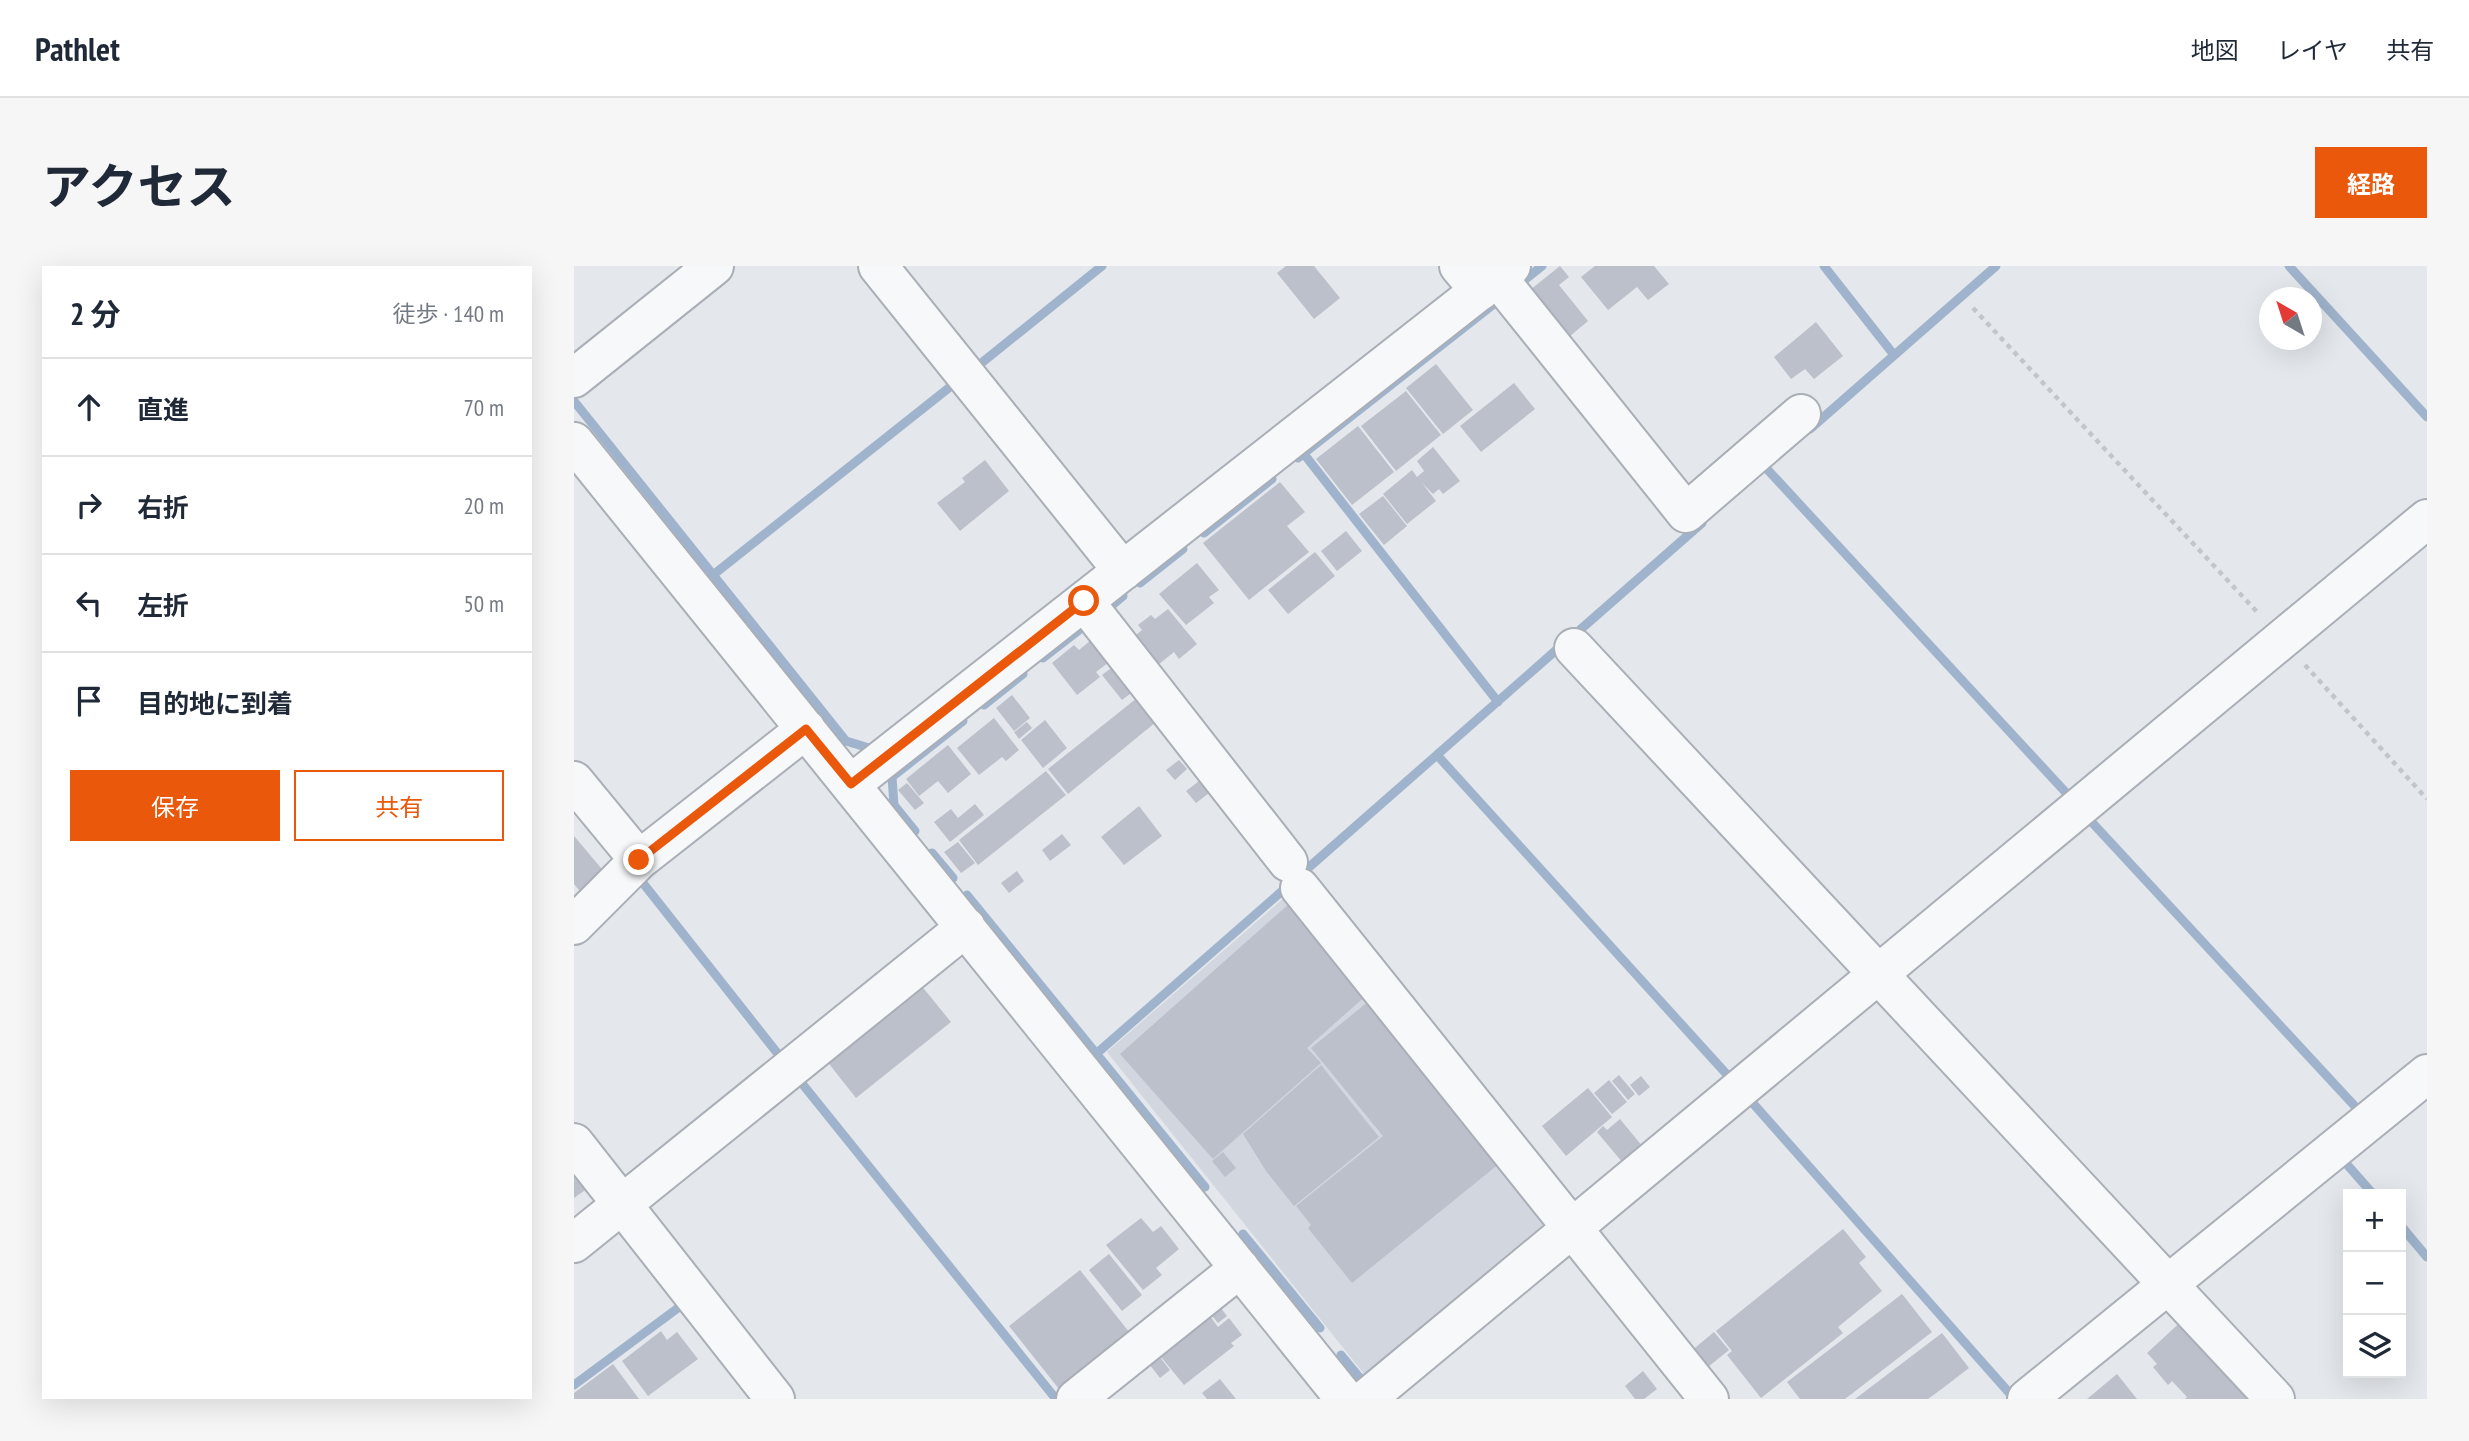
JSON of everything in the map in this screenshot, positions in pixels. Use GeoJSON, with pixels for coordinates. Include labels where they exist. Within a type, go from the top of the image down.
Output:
{"type":"FeatureCollection","features":[{"type":"Feature","properties":{"kind":"street"},"geometry":{"type":"LineString","coordinates":[[574,378],[713,266]]}},
{"type":"Feature","properties":{"kind":"street"},"geometry":{"type":"LineString","coordinates":[[878,266],[1123,571]]}},
{"type":"Feature","properties":{"kind":"street"},"geometry":{"type":"LineString","coordinates":[[851,784],[1123,571],[1487,275],[1686,513],[1801,414]]}},
{"type":"Feature","properties":{"kind":"street"},"geometry":{"type":"LineString","coordinates":[[574,442],[1345,1399]]}},
{"type":"Feature","properties":{"kind":"street"},"geometry":{"type":"LineString","coordinates":[[1366,1399],[2427,519]]}},
{"type":"Feature","properties":{"kind":"street"},"geometry":{"type":"LineString","coordinates":[[1084,601],[1294,875],[1709,1399]]}},
{"type":"Feature","properties":{"kind":"street"},"geometry":{"type":"LineString","coordinates":[[1574,648],[2275,1399]]}},
{"type":"Feature","properties":{"kind":"street"},"geometry":{"type":"LineString","coordinates":[[574,925],[639,860],[806,729]]}},
{"type":"Feature","properties":{"kind":"street"},"geometry":{"type":"LineString","coordinates":[[574,781],[639,860]]}},
{"type":"Feature","properties":{"kind":"street"},"geometry":{"type":"LineString","coordinates":[[574,1243],[966,927]]}},
{"type":"Feature","properties":{"kind":"street"},"geometry":{"type":"LineString","coordinates":[[2027,1399],[2427,1074]]}},
{"type":"Feature","properties":{"kind":"street"},"geometry":{"type":"LineString","coordinates":[[574,1143],[775,1399]]}},
{"type":"Feature","properties":{"kind":"street"},"geometry":{"type":"LineString","coordinates":[[1076,1399],[1240,1268]]}},
{"type":"Feature","properties":{"kind":"path"},"geometry":{"type":"LineString","coordinates":[[1973,308],[2283,640],[2427,799]]}},
{"type":"Feature","properties":{"kind":"shaded area"},"geometry":{"type":"Polygon","coordinates":[[[1292,891],[1553,1220],[1365,1375],[1107,1052],[1292,891]]]}},
{"type":"Feature","properties":{"kind":"building"},"geometry":{"type":"Polygon","coordinates":[[[1286,266],[1314,266],[1340,298],[1314,319],[1277,273],[1286,266]]]}},
{"type":"Feature","properties":{"kind":"building"},"geometry":{"type":"Polygon","coordinates":[[[1560,266],[1569,277],[1559,285],[1588,321],[1563,342],[1525,294],[1560,266]]]}},
{"type":"Feature","properties":{"kind":"building"},"geometry":{"type":"Polygon","coordinates":[[[1595,266],[1654,266],[1669,284],[1648,300],[1637,287],[1608,310],[1581,277],[1595,266]]]}},
{"type":"Feature","properties":{"kind":"building"},"geometry":{"type":"Polygon","coordinates":[[[1816,322],[1843,356],[1814,379],[1805,369],[1791,379],[1774,357],[1816,322]]]}},
{"type":"Feature","properties":{"kind":"building"},"geometry":{"type":"Polygon","coordinates":[[[1436,364],[1473,410],[1443,434],[1406,388],[1436,364]]]}},
{"type":"Feature","properties":{"kind":"building"},"geometry":{"type":"Polygon","coordinates":[[[1514,383],[1535,409],[1481,452],[1460,426],[1514,383]]]}},
{"type":"Feature","properties":{"kind":"building"},"geometry":{"type":"Polygon","coordinates":[[[1406,391],[1441,435],[1396,471],[1361,426],[1406,391]]]}},
{"type":"Feature","properties":{"kind":"building"},"geometry":{"type":"Polygon","coordinates":[[[1358,426],[1394,472],[1352,505],[1316,459],[1358,426]]]}},
{"type":"Feature","properties":{"kind":"building"},"geometry":{"type":"Polygon","coordinates":[[[1433,447],[1460,481],[1443,494],[1439,489],[1433,494],[1422,483],[1436,501],[1407,524],[1383,494],[1412,470],[1417,477],[1424,471],[1417,461],[1433,447]]]}},
{"type":"Feature","properties":{"kind":"building"},"geometry":{"type":"Polygon","coordinates":[[[985,460],[1009,491],[960,531],[937,503],[965,482],[962,478],[985,460]]]}},
{"type":"Feature","properties":{"kind":"building"},"geometry":{"type":"Polygon","coordinates":[[[1280,482],[1305,512],[1287,526],[1309,552],[1249,600],[1203,543],[1280,482]]]}},
{"type":"Feature","properties":{"kind":"building"},"geometry":{"type":"Polygon","coordinates":[[[1383,496],[1407,526],[1384,545],[1359,514],[1383,496]]]}},
{"type":"Feature","properties":{"kind":"building"},"geometry":{"type":"Polygon","coordinates":[[[1346,531],[1362,551],[1337,571],[1321,551],[1346,531]]]}},
{"type":"Feature","properties":{"kind":"building"},"geometry":{"type":"Polygon","coordinates":[[[1315,552],[1335,576],[1288,614],[1268,590],[1315,552]]]}},
{"type":"Feature","properties":{"kind":"building"},"geometry":{"type":"Polygon","coordinates":[[[1197,563],[1219,590],[1209,597],[1214,603],[1186,625],[1159,594],[1197,563]]]}},
{"type":"Feature","properties":{"kind":"building"},"geometry":{"type":"Polygon","coordinates":[[[1168,609],[1197,644],[1179,659],[1174,652],[1148,673],[1125,644],[1142,630],[1138,625],[1151,615],[1155,619],[1168,609]]]}},
{"type":"Feature","properties":{"kind":"building"},"geometry":{"type":"Polygon","coordinates":[[[1097,635],[1116,657],[1096,672],[1100,677],[1077,695],[1052,663],[1074,645],[1079,650],[1097,635]]]}},
{"type":"Feature","properties":{"kind":"building"},"geometry":{"type":"Polygon","coordinates":[[[1119,662],[1139,687],[1122,700],[1102,675],[1119,662]]]}},
{"type":"Feature","properties":{"kind":"building"},"geometry":{"type":"Polygon","coordinates":[[[1012,695],[1030,718],[1014,731],[996,708],[1012,695]]]}},
{"type":"Feature","properties":{"kind":"building"},"geometry":{"type":"Polygon","coordinates":[[[1137,698],[1156,722],[1068,794],[1048,769],[1137,698]]]}},
{"type":"Feature","properties":{"kind":"building"},"geometry":{"type":"Polygon","coordinates":[[[994,718],[1019,750],[1006,761],[1002,757],[979,775],[957,748],[994,718]]]}},
{"type":"Feature","properties":{"kind":"building"},"geometry":{"type":"Polygon","coordinates":[[[1045,720],[1067,748],[1043,768],[1021,740],[1045,720]]]}},
{"type":"Feature","properties":{"kind":"building"},"geometry":{"type":"Polygon","coordinates":[[[1027,722],[1032,728],[1019,739],[1014,732],[1027,722]]]}},
{"type":"Feature","properties":{"kind":"building"},"geometry":{"type":"Polygon","coordinates":[[[948,745],[971,774],[948,793],[938,781],[919,796],[906,779],[948,745]]]}},
{"type":"Feature","properties":{"kind":"building"},"geometry":{"type":"Polygon","coordinates":[[[1179,760],[1187,769],[1175,780],[1166,770],[1179,760]]]}},
{"type":"Feature","properties":{"kind":"building"},"geometry":{"type":"Polygon","coordinates":[[[1046,771],[1066,795],[978,865],[959,840],[1046,771]]]}},
{"type":"Feature","properties":{"kind":"building"},"geometry":{"type":"Polygon","coordinates":[[[1203,778],[1213,790],[1196,803],[1186,791],[1203,778]]]}},
{"type":"Feature","properties":{"kind":"building"},"geometry":{"type":"Polygon","coordinates":[[[907,783],[924,803],[915,810],[898,790],[907,783]]]}},
{"type":"Feature","properties":{"kind":"building"},"geometry":{"type":"Polygon","coordinates":[[[975,804],[984,815],[950,842],[934,822],[951,809],[958,818],[975,804]]]}},
{"type":"Feature","properties":{"kind":"building"},"geometry":{"type":"Polygon","coordinates":[[[1139,806],[1162,836],[1124,865],[1101,837],[1139,806]]]}},
{"type":"Feature","properties":{"kind":"building"},"geometry":{"type":"Polygon","coordinates":[[[1062,834],[1071,845],[1050,861],[1042,850],[1062,834]]]}},
{"type":"Feature","properties":{"kind":"building"},"geometry":{"type":"Polygon","coordinates":[[[574,836],[607,875],[583,895],[574,884],[574,836]]]}},
{"type":"Feature","properties":{"kind":"building"},"geometry":{"type":"Polygon","coordinates":[[[958,842],[975,863],[961,873],[944,852],[958,842]]]}},
{"type":"Feature","properties":{"kind":"building"},"geometry":{"type":"Polygon","coordinates":[[[1017,871],[1024,881],[1009,893],[1001,883],[1017,871]]]}},
{"type":"Feature","properties":{"kind":"building"},"geometry":{"type":"Polygon","coordinates":[[[1289,904],[1369,993],[1307,1048],[1321,1063],[1213,1159],[1120,1054],[1289,904]]]}},
{"type":"Feature","properties":{"kind":"building"},"geometry":{"type":"Polygon","coordinates":[[[920,984],[951,1022],[856,1098],[826,1060],[920,984]]]}},
{"type":"Feature","properties":{"kind":"building"},"geometry":{"type":"Polygon","coordinates":[[[1369,1001],[1500,1163],[1352,1283],[1308,1228],[1311,1225],[1296,1206],[1383,1136],[1311,1048],[1369,1001]]]}},
{"type":"Feature","properties":{"kind":"building"},"geometry":{"type":"Polygon","coordinates":[[[1321,1065],[1379,1137],[1294,1206],[1266,1171],[1243,1134],[1321,1065]]]}},
{"type":"Feature","properties":{"kind":"building"},"geometry":{"type":"Polygon","coordinates":[[[1619,1075],[1635,1094],[1628,1100],[1612,1081],[1619,1075]]]}},
{"type":"Feature","properties":{"kind":"building"},"geometry":{"type":"Polygon","coordinates":[[[1641,1076],[1650,1087],[1639,1096],[1630,1085],[1641,1076]]]}},
{"type":"Feature","properties":{"kind":"building"},"geometry":{"type":"Polygon","coordinates":[[[1609,1080],[1627,1102],[1612,1114],[1594,1093],[1609,1080]]]}},
{"type":"Feature","properties":{"kind":"building"},"geometry":{"type":"Polygon","coordinates":[[[1588,1088],[1612,1117],[1566,1156],[1542,1126],[1588,1088]]]}},
{"type":"Feature","properties":{"kind":"building"},"geometry":{"type":"Polygon","coordinates":[[[1620,1119],[1643,1147],[1623,1163],[1597,1132],[1603,1126],[1607,1130],[1620,1119]]]}},
{"type":"Feature","properties":{"kind":"building"},"geometry":{"type":"Polygon","coordinates":[[[1223,1152],[1236,1168],[1225,1177],[1212,1161],[1223,1152]]]}},
{"type":"Feature","properties":{"kind":"building"},"geometry":{"type":"Polygon","coordinates":[[[578,1173],[588,1188],[574,1198],[574,1176],[578,1173]]]}},
{"type":"Feature","properties":{"kind":"building"},"geometry":{"type":"Polygon","coordinates":[[[1141,1218],[1153,1232],[1161,1226],[1179,1249],[1156,1268],[1162,1275],[1143,1290],[1106,1245],[1141,1218]]]}},
{"type":"Feature","properties":{"kind":"building"},"geometry":{"type":"Polygon","coordinates":[[[1843,1229],[1866,1257],[1859,1263],[1882,1291],[1838,1327],[1843,1333],[1761,1398],[1727,1355],[1732,1351],[1716,1331],[1843,1229]]]}},
{"type":"Feature","properties":{"kind":"building"},"geometry":{"type":"Polygon","coordinates":[[[1109,1254],[1142,1295],[1122,1311],[1089,1270],[1109,1254]]]}},
{"type":"Feature","properties":{"kind":"building"},"geometry":{"type":"Polygon","coordinates":[[[1080,1270],[1133,1337],[1063,1394],[1009,1326],[1080,1270]]]}},
{"type":"Feature","properties":{"kind":"building"},"geometry":{"type":"Polygon","coordinates":[[[1902,1294],[1932,1332],[1845,1399],[1800,1399],[1787,1382],[1902,1294]]]}},
{"type":"Feature","properties":{"kind":"building"},"geometry":{"type":"Polygon","coordinates":[[[1217,1303],[1227,1316],[1218,1323],[1208,1311],[1217,1303]]]}},
{"type":"Feature","properties":{"kind":"building"},"geometry":{"type":"Polygon","coordinates":[[[1207,1312],[1218,1327],[1229,1318],[1242,1335],[1231,1343],[1234,1346],[1184,1385],[1157,1352],[1207,1312]]]}},
{"type":"Feature","properties":{"kind":"building"},"geometry":{"type":"Polygon","coordinates":[[[2185,1318],[2257,1399],[2185,1399],[2187,1397],[2172,1381],[2168,1385],[2153,1367],[2157,1364],[2147,1353],[2185,1318]]]}},
{"type":"Feature","properties":{"kind":"building"},"geometry":{"type":"Polygon","coordinates":[[[661,1331],[667,1340],[677,1332],[698,1359],[648,1396],[622,1361],[661,1331]]]}},
{"type":"Feature","properties":{"kind":"building"},"geometry":{"type":"Polygon","coordinates":[[[1714,1332],[1729,1350],[1698,1375],[1684,1357],[1714,1332]]]}},
{"type":"Feature","properties":{"kind":"building"},"geometry":{"type":"Polygon","coordinates":[[[1942,1333],[1969,1368],[1943,1388],[1928,1399],[1855,1399],[1942,1333]]]}},
{"type":"Feature","properties":{"kind":"building"},"geometry":{"type":"Polygon","coordinates":[[[1156,1352],[1170,1370],[1160,1378],[1146,1360],[1156,1352]]]}},
{"type":"Feature","properties":{"kind":"building"},"geometry":{"type":"Polygon","coordinates":[[[613,1364],[639,1399],[574,1399],[574,1393],[613,1364]]]}},
{"type":"Feature","properties":{"kind":"building"},"geometry":{"type":"Polygon","coordinates":[[[1643,1371],[1657,1389],[1644,1399],[1635,1399],[1625,1386],[1643,1371]]]}},
{"type":"Feature","properties":{"kind":"building"},"geometry":{"type":"Polygon","coordinates":[[[2117,1374],[2137,1399],[2087,1399],[2117,1374]]]}},
{"type":"Feature","properties":{"kind":"building"},"geometry":{"type":"Polygon","coordinates":[[[1220,1379],[1236,1399],[1207,1399],[1202,1393],[1220,1379]]]}},
{"type":"Feature","properties":{"kind":"waterway"},"geometry":{"type":"LineString","coordinates":[[974,369],[1102,266]]}},
{"type":"Feature","properties":{"kind":"waterway"},"geometry":{"type":"LineString","coordinates":[[1522,282],[1542,266]]}},
{"type":"Feature","properties":{"kind":"waterway"},"geometry":{"type":"LineString","coordinates":[[1824,266],[1894,355]]}},
{"type":"Feature","properties":{"kind":"waterway"},"geometry":{"type":"LineString","coordinates":[[1810,429],[1996,266]]}},
{"type":"Feature","properties":{"kind":"waterway"},"geometry":{"type":"LineString","coordinates":[[2289,266],[2427,417]]}},
{"type":"Feature","properties":{"kind":"waterway"},"geometry":{"type":"LineString","coordinates":[[1298,458],[1499,300]]}},
{"type":"Feature","properties":{"kind":"waterway"},"geometry":{"type":"LineString","coordinates":[[713,575],[955,383]]}},
{"type":"Feature","properties":{"kind":"waterway"},"geometry":{"type":"LineString","coordinates":[[574,401],[846,741],[869,748]]}},
{"type":"Feature","properties":{"kind":"waterway"},"geometry":{"type":"LineString","coordinates":[[1304,454],[1498,702]]}},
{"type":"Feature","properties":{"kind":"waterway"},"geometry":{"type":"LineString","coordinates":[[1766,468],[2070,797]]}},
{"type":"Feature","properties":{"kind":"waterway"},"geometry":{"type":"LineString","coordinates":[[1204,533],[1272,479]]}},
{"type":"Feature","properties":{"kind":"waterway"},"geometry":{"type":"LineString","coordinates":[[1573,636],[1702,523]]}},
{"type":"Feature","properties":{"kind":"waterway"},"geometry":{"type":"LineString","coordinates":[[1140,583],[1183,549]]}},
{"type":"Feature","properties":{"kind":"waterway"},"geometry":{"type":"LineString","coordinates":[[1105,611],[1123,596]]}},
{"type":"Feature","properties":{"kind":"waterway"},"geometry":{"type":"LineString","coordinates":[[1043,658],[1083,627]]}},
{"type":"Feature","properties":{"kind":"waterway"},"geometry":{"type":"LineString","coordinates":[[1299,876],[1562,645]]}},
{"type":"Feature","properties":{"kind":"waterway"},"geometry":{"type":"LineString","coordinates":[[984,705],[1023,674]]}},
{"type":"Feature","properties":{"kind":"waterway"},"geometry":{"type":"LineString","coordinates":[[915,831],[894,805],[892,777],[963,721]]}},
{"type":"Feature","properties":{"kind":"waterway"},"geometry":{"type":"LineString","coordinates":[[1437,755],[1731,1079]]}},
{"type":"Feature","properties":{"kind":"waterway"},"geometry":{"type":"LineString","coordinates":[[2087,817],[2363,1115]]}},
{"type":"Feature","properties":{"kind":"waterway"},"geometry":{"type":"LineString","coordinates":[[932,853],[953,878]]}},
{"type":"Feature","properties":{"kind":"waterway"},"geometry":{"type":"LineString","coordinates":[[641,876],[639,878],[782,1059],[779,1062]]}},
{"type":"Feature","properties":{"kind":"waterway"},"geometry":{"type":"LineString","coordinates":[[1096,1054],[1289,885]]}},
{"type":"Feature","properties":{"kind":"waterway"},"geometry":{"type":"LineString","coordinates":[[967,895],[1205,1187]]}},
{"type":"Feature","properties":{"kind":"waterway"},"geometry":{"type":"LineString","coordinates":[[800,1081],[1056,1399]]}},
{"type":"Feature","properties":{"kind":"waterway"},"geometry":{"type":"LineString","coordinates":[[1750,1100],[2012,1396]]}},
{"type":"Feature","properties":{"kind":"waterway"},"geometry":{"type":"LineString","coordinates":[[2343,1160],[2369,1189]]}},
{"type":"Feature","properties":{"kind":"waterway"},"geometry":{"type":"LineString","coordinates":[[2406,1232],[2427,1257]]}},
{"type":"Feature","properties":{"kind":"waterway"},"geometry":{"type":"LineString","coordinates":[[1243,1234],[1320,1328]]}},
{"type":"Feature","properties":{"kind":"waterway"},"geometry":{"type":"LineString","coordinates":[[574,1385],[682,1305]]}},
{"type":"Feature","properties":{"kind":"waterway"},"geometry":{"type":"LineString","coordinates":[[1341,1355],[1364,1383],[1367,1381]]}},
{"type":"Feature","properties":{"kind":"route"},"geometry":{"type":"LineString","coordinates":[[639,860],[806,729],[851,784],[1084,601]]}}]}
